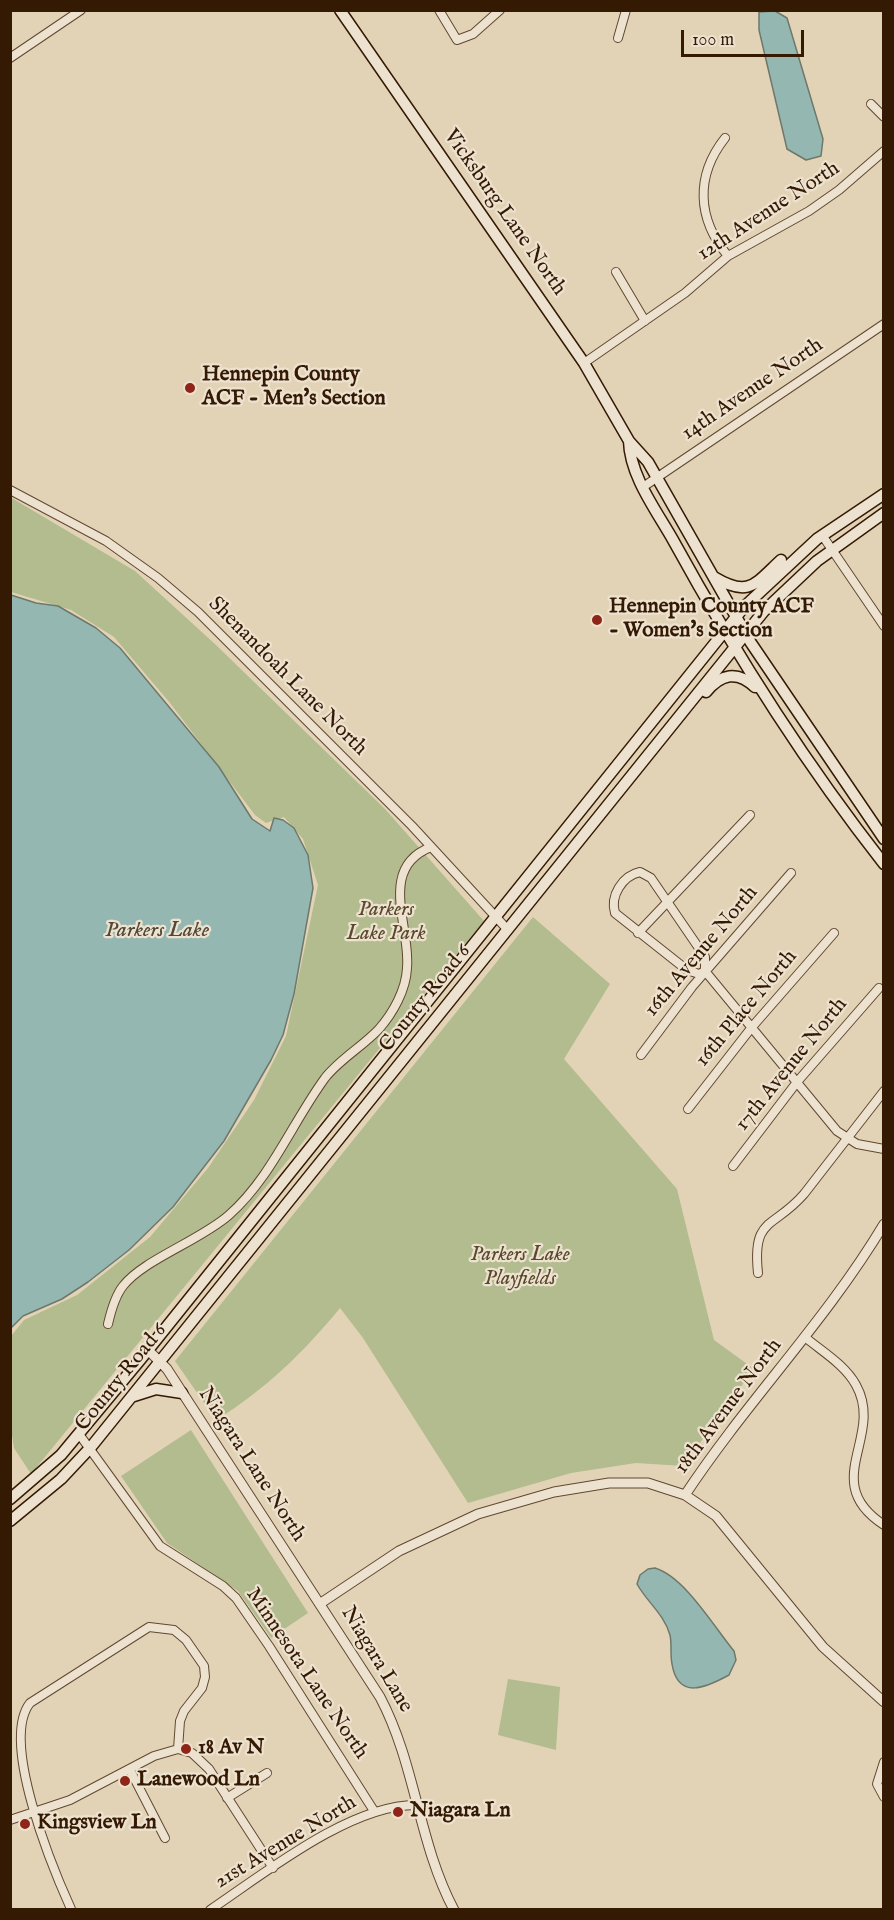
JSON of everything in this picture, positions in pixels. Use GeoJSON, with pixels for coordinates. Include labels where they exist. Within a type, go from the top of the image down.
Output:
{"type":"FeatureCollection","features":[{"type":"Feature","properties":{"kind":"main road","name":"Vicksburg Lane North"},"geometry":{"type":"LineString","coordinates":[[340,10],[584,363],[629,441],[644,456],[745,633],[884,839]]}},
{"type":"Feature","properties":{"kind":"main road","name":"Vicksburg Lane North"},"geometry":{"type":"LineString","coordinates":[[629,441],[631,460],[643,487],[724,631],[839,805],[884,864]]}},
{"type":"Feature","properties":{"kind":"main road","name":"County Road 6"},"geometry":{"type":"LineString","coordinates":[[10,1499],[61,1455],[79,1434],[736,617],[770,580],[819,537],[884,494]]}},
{"type":"Feature","properties":{"kind":"main road","name":"County Road 6"},"geometry":{"type":"LineString","coordinates":[[10,1521],[48,1491],[91,1448],[745,633],[779,595],[832,549],[884,513]]}},
{"type":"Feature","properties":{"kind":"main road"},"geometry":{"type":"LineString","coordinates":[[711,575],[731,587],[750,587],[796,548],[819,537]]}},
{"type":"Feature","properties":{"kind":"main road"},"geometry":{"type":"LineString","coordinates":[[654,746],[672,733],[714,683],[725,676],[746,679],[771,704]]}},
{"type":"Feature","properties":{"kind":"main road"},"geometry":{"type":"LineString","coordinates":[[132,1398],[156,1389],[182,1393]]}},
{"type":"Feature","properties":{"kind":"street"},"geometry":{"type":"LineString","coordinates":[[10,58],[81,10]]}},
{"type":"Feature","properties":{"kind":"street"},"geometry":{"type":"LineString","coordinates":[[439,10],[457,40],[473,34],[500,10]]}},
{"type":"Feature","properties":{"kind":"street"},"geometry":{"type":"LineString","coordinates":[[618,38],[626,10]]}},
{"type":"Feature","properties":{"kind":"street"},"geometry":{"type":"LineString","coordinates":[[871,104],[884,117]]}},
{"type":"Feature","properties":{"kind":"street"},"geometry":{"type":"LineString","coordinates":[[725,138],[708,165],[702,198],[710,229],[728,256]]}},
{"type":"Feature","properties":{"kind":"street","name":"12th Avenue North"},"geometry":{"type":"LineString","coordinates":[[584,363],[685,293],[728,256],[809,211],[839,190],[884,151]]}},
{"type":"Feature","properties":{"kind":"street"},"geometry":{"type":"LineString","coordinates":[[616,272],[645,321]]}},
{"type":"Feature","properties":{"kind":"street","name":"14th Avenue North"},"geometry":{"type":"LineString","coordinates":[[643,487],[884,324]]}},
{"type":"Feature","properties":{"kind":"street","name":"Shenandoah Lane North"},"geometry":{"type":"LineString","coordinates":[[10,490],[106,541],[158,578],[198,612],[431,847],[507,929]]}},
{"type":"Feature","properties":{"kind":"street"},"geometry":{"type":"LineString","coordinates":[[819,537],[832,549],[884,626]]}},
{"type":"Feature","properties":{"kind":"street"},"geometry":{"type":"LineString","coordinates":[[638,933],[750,815]]}},
{"type":"Feature","properties":{"kind":"street"},"geometry":{"type":"LineString","coordinates":[[108,1324],[123,1286],[136,1274],[207,1232],[246,1198],[327,1077],[380,1028],[393,1010],[407,969],[399,897],[400,879],[414,856],[431,847]]}},
{"type":"Feature","properties":{"kind":"street"},"geometry":{"type":"LineString","coordinates":[[705,971],[692,973],[615,913],[613,898],[628,877],[640,872],[651,879],[705,957],[705,971],[846,1138],[857,1144],[884,1149]]}},
{"type":"Feature","properties":{"kind":"street","name":"16th Avenue North"},"geometry":{"type":"LineString","coordinates":[[641,1055],[705,971],[791,873]]}},
{"type":"Feature","properties":{"kind":"street","name":"16th Place North"},"geometry":{"type":"LineString","coordinates":[[688,1109],[752,1028],[834,933]]}},
{"type":"Feature","properties":{"kind":"street","name":"17th Avenue North"},"geometry":{"type":"LineString","coordinates":[[733,1167],[797,1082],[879,988]]}},
{"type":"Feature","properties":{"kind":"street"},"geometry":{"type":"LineString","coordinates":[[758,1273],[756,1253],[760,1233],[771,1219],[796,1203],[884,1091]]}},
{"type":"Feature","properties":{"kind":"street","name":"18th Avenue North"},"geometry":{"type":"LineString","coordinates":[[321,1603],[406,1547],[478,1514],[515,1501],[554,1492],[628,1482],[667,1488],[686,1495],[734,1425],[806,1338],[884,1224]]}},
{"type":"Feature","properties":{"kind":"street"},"geometry":{"type":"LineString","coordinates":[[806,1338],[842,1367],[856,1385],[861,1397],[864,1422],[852,1478],[860,1504],[868,1515],[884,1525]]}},
{"type":"Feature","properties":{"kind":"street","name":"Niagara Lane North"},"geometry":{"type":"LineString","coordinates":[[148,1350],[161,1362],[321,1603]]}},
{"type":"Feature","properties":{"kind":"street","name":"Minnesota Lane North"},"geometry":{"type":"LineString","coordinates":[[79,1434],[160,1546],[223,1586],[236,1599],[269,1646],[374,1811]]}},
{"type":"Feature","properties":{"kind":"street"},"geometry":{"type":"LineString","coordinates":[[686,1495],[701,1504],[729,1529],[823,1647],[884,1702]]}},
{"type":"Feature","properties":{"kind":"street","name":"Niagara Lane"},"geometry":{"type":"LineString","coordinates":[[321,1603],[391,1717],[403,1748],[417,1805]]}},
{"type":"Feature","properties":{"kind":"street"},"geometry":{"type":"LineString","coordinates":[[71,1909],[33,1812],[25,1784],[19,1725],[22,1712],[30,1703],[149,1626],[174,1630],[186,1640],[204,1666],[202,1688],[184,1711],[180,1721],[178,1749]]}},
{"type":"Feature","properties":{"kind":"street"},"geometry":{"type":"LineString","coordinates":[[10,1820],[70,1800],[154,1756],[178,1749],[200,1759],[273,1868]]}},
{"type":"Feature","properties":{"kind":"street"},"geometry":{"type":"LineString","coordinates":[[884,1762],[877,1784],[884,1797]]}},
{"type":"Feature","properties":{"kind":"street"},"geometry":{"type":"LineString","coordinates":[[130,1770],[165,1838]]}},
{"type":"Feature","properties":{"kind":"street"},"geometry":{"type":"LineString","coordinates":[[227,1798],[267,1773]]}},
{"type":"Feature","properties":{"kind":"street","name":"21st Avenue North"},"geometry":{"type":"LineString","coordinates":[[210,1910],[340,1827],[374,1811],[400,1805],[417,1805]]}},
{"type":"Feature","properties":{"kind":"street"},"geometry":{"type":"LineString","coordinates":[[417,1805],[432,1859],[454,1910]]}},
{"type":"Feature","properties":{"kind":"green space","name":"Parkers Lake Park"},"geometry":{"type":"Polygon","coordinates":[[[10,497],[135,571],[216,645],[385,809],[484,921],[31,1474],[14,1448],[10,1422],[11,1336],[24,1320],[77,1295],[150,1237],[208,1168],[254,1100],[286,1036],[318,885],[303,839],[284,817],[266,823],[255,815],[170,703],[114,637],[71,610],[11,592],[10,497]]]}},
{"type":"Feature","properties":{"kind":"green space","name":"Parkers Lake Playfields"},"geometry":{"type":"Polygon","coordinates":[[[533,917],[610,984],[564,1059],[677,1189],[714,1340],[754,1369],[683,1466],[636,1463],[571,1473],[468,1503],[363,1338],[340,1308],[283,1369],[251,1396],[216,1420],[175,1361],[533,917]]]}},
{"type":"Feature","properties":{"kind":"green space"},"geometry":{"type":"Polygon","coordinates":[[[191,1430],[308,1613],[271,1638],[238,1591],[167,1543],[121,1476],[191,1430]]]}},
{"type":"Feature","properties":{"kind":"green space"},"geometry":{"type":"Polygon","coordinates":[[[508,1679],[560,1687],[556,1750],[498,1735],[508,1679]]]}},
{"type":"Feature","properties":{"kind":"water"},"geometry":{"type":"Polygon","coordinates":[[[775,11],[787,18],[823,139],[821,156],[806,160],[787,149],[759,30],[759,12],[775,11]]]}},
{"type":"Feature","properties":{"kind":"water","name":"Parkers Lake"},"geometry":{"type":"Polygon","coordinates":[[[11,595],[36,603],[58,606],[96,628],[120,648],[219,767],[252,819],[270,831],[274,818],[283,820],[294,828],[308,855],[313,888],[294,994],[283,1035],[224,1141],[173,1207],[129,1250],[88,1282],[62,1299],[23,1316],[11,1328],[11,595]]]}},
{"type":"Feature","properties":{"kind":"water"},"geometry":{"type":"Polygon","coordinates":[[[655,1568],[677,1581],[688,1592],[734,1651],[736,1660],[729,1675],[712,1684],[694,1688],[680,1683],[675,1676],[671,1657],[671,1638],[667,1628],[660,1614],[637,1584],[640,1575],[648,1569],[655,1568]]]}},
{"type":"Feature","properties":{"kind":"place","name":"Hennepin County ACF - Men's Section"},"geometry":{"type":"Point","coordinates":[190,388]}},
{"type":"Feature","properties":{"kind":"place","name":"Hennepin County ACF - Women's Section"},"geometry":{"type":"Point","coordinates":[597,620]}},
{"type":"Feature","properties":{"kind":"place","name":"18 Av N"},"geometry":{"type":"Point","coordinates":[186,1749]}},
{"type":"Feature","properties":{"kind":"place","name":"Lanewood Ln"},"geometry":{"type":"Point","coordinates":[125,1781]}},
{"type":"Feature","properties":{"kind":"place","name":"Niagara Ln"},"geometry":{"type":"Point","coordinates":[398,1812]}},
{"type":"Feature","properties":{"kind":"place","name":"Kingsview Ln"},"geometry":{"type":"Point","coordinates":[25,1824]}}]}
